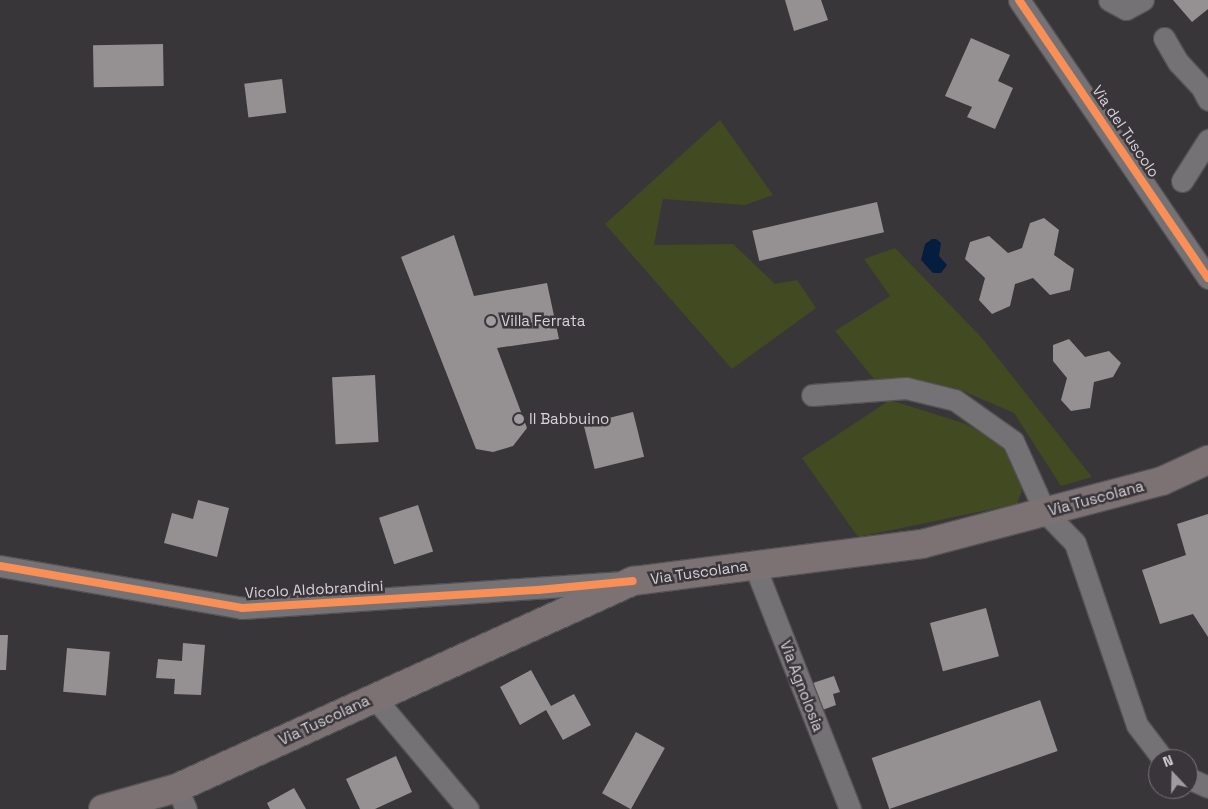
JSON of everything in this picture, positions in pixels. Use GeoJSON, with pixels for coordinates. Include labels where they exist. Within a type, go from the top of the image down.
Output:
{"type":"FeatureCollection","features":[{"type":"Feature","properties":{"kind":"main road","name":"Via Tuscolana"},"geometry":{"type":"LineString","coordinates":[[103,809],[182,798],[374,697],[553,615],[633,581],[922,544],[1162,481],[1208,460]]}},
{"type":"Feature","properties":{"kind":"street","name":"Via del Tuscolo"},"geometry":{"type":"LineString","coordinates":[[1020,0],[1208,278]]}},
{"type":"Feature","properties":{"kind":"street"},"geometry":{"type":"LineString","coordinates":[[1109,0],[1126,9],[1143,0]]}},
{"type":"Feature","properties":{"kind":"street"},"geometry":{"type":"LineString","coordinates":[[1164,38],[1178,62],[1202,88],[1208,100]]}},
{"type":"Feature","properties":{"kind":"street"},"geometry":{"type":"LineString","coordinates":[[1182,181],[1208,140]]}},
{"type":"Feature","properties":{"kind":"street"},"geometry":{"type":"LineString","coordinates":[[812,395],[906,388],[956,400],[1013,441],[1044,512],[1075,543],[1138,724],[1156,749]]}},
{"type":"Feature","properties":{"kind":"street","name":"Via Agnolosia"},"geometry":{"type":"LineString","coordinates":[[754,564],[850,809]]}},
{"type":"Feature","properties":{"kind":"street","name":"Vicolo Aldobrandini"},"geometry":{"type":"LineString","coordinates":[[0,566],[242,608],[538,590],[633,581]]}},
{"type":"Feature","properties":{"kind":"street"},"geometry":{"type":"LineString","coordinates":[[538,590],[553,615]]}},
{"type":"Feature","properties":{"kind":"street"},"geometry":{"type":"LineString","coordinates":[[374,697],[468,809]]}},
{"type":"Feature","properties":{"kind":"green space"},"geometry":{"type":"Polygon","coordinates":[[[720,120],[773,195],[745,205],[663,199],[654,245],[733,244],[775,284],[797,280],[816,308],[732,369],[605,224],[720,120]]]}},
{"type":"Feature","properties":{"kind":"green space"},"geometry":{"type":"Polygon","coordinates":[[[895,248],[982,338],[1092,477],[1061,486],[1014,413],[956,388],[901,381],[878,384],[835,331],[890,296],[864,259],[895,248]]]}},
{"type":"Feature","properties":{"kind":"green space"},"geometry":{"type":"Polygon","coordinates":[[[890,400],[966,424],[998,442],[1017,463],[1022,491],[1017,504],[858,537],[802,458],[890,400]]]}},
{"type":"Feature","properties":{"kind":"water"},"geometry":{"type":"Polygon","coordinates":[[[932,239],[936,239],[941,243],[939,256],[947,265],[941,273],[933,273],[921,260],[925,244],[932,239]]]}},
{"type":"Feature","properties":{"kind":"building"},"geometry":{"type":"Polygon","coordinates":[[[785,0],[821,0],[828,20],[794,31],[785,0]]]}},
{"type":"Feature","properties":{"kind":"building"},"geometry":{"type":"Polygon","coordinates":[[[1173,0],[1208,0],[1208,9],[1192,22],[1173,0]]]}},
{"type":"Feature","properties":{"kind":"building"},"geometry":{"type":"Polygon","coordinates":[[[971,38],[1010,55],[998,81],[1013,88],[995,129],[967,117],[972,107],[945,96],[971,38]]]}},
{"type":"Feature","properties":{"kind":"building"},"geometry":{"type":"Polygon","coordinates":[[[163,44],[164,86],[94,87],[93,45],[163,44]]]}},
{"type":"Feature","properties":{"kind":"building"},"geometry":{"type":"Polygon","coordinates":[[[282,79],[286,113],[248,117],[244,84],[282,79]]]}},
{"type":"Feature","properties":{"kind":"building"},"geometry":{"type":"Polygon","coordinates":[[[877,202],[884,232],[759,261],[752,231],[877,202]]]}},
{"type":"Feature","properties":{"kind":"building"},"geometry":{"type":"Polygon","coordinates":[[[1044,218],[1059,230],[1054,255],[1074,269],[1070,290],[1050,295],[1033,278],[1015,284],[1010,306],[992,314],[979,300],[985,278],[965,259],[970,242],[989,236],[1008,253],[1022,248],[1030,223],[1044,218]]]}},
{"type":"Feature","properties":{"kind":"building"},"geometry":{"type":"Polygon","coordinates":[[[454,235],[474,296],[547,283],[559,339],[497,348],[527,428],[513,446],[493,452],[476,449],[401,257],[454,235]]]}},
{"type":"Feature","properties":{"kind":"building"},"geometry":{"type":"Polygon","coordinates":[[[1069,339],[1085,357],[1109,351],[1121,363],[1113,377],[1094,382],[1090,408],[1071,411],[1061,400],[1067,378],[1053,361],[1053,345],[1069,339]]]}},
{"type":"Feature","properties":{"kind":"building"},"geometry":{"type":"Polygon","coordinates":[[[375,375],[379,442],[336,444],[332,377],[375,375]]]}},
{"type":"Feature","properties":{"kind":"building"},"geometry":{"type":"Polygon","coordinates":[[[633,412],[644,457],[595,469],[584,424],[633,412]]]}},
{"type":"Feature","properties":{"kind":"building"},"geometry":{"type":"Polygon","coordinates":[[[198,500],[229,508],[217,557],[164,543],[172,513],[193,519],[198,500]]]}},
{"type":"Feature","properties":{"kind":"building"},"geometry":{"type":"Polygon","coordinates":[[[418,505],[433,552],[394,564],[379,518],[418,505]]]}},
{"type":"Feature","properties":{"kind":"building"},"geometry":{"type":"Polygon","coordinates":[[[1208,514],[1208,637],[1193,614],[1160,624],[1142,570],[1186,555],[1177,524],[1208,514]]]}},
{"type":"Feature","properties":{"kind":"building"},"geometry":{"type":"Polygon","coordinates":[[[986,608],[999,656],[943,671],[930,623],[986,608]]]}},
{"type":"Feature","properties":{"kind":"building"},"geometry":{"type":"Polygon","coordinates":[[[0,635],[8,635],[6,670],[0,670],[0,635]]]}},
{"type":"Feature","properties":{"kind":"building"},"geometry":{"type":"Polygon","coordinates":[[[183,643],[205,645],[201,695],[174,694],[175,679],[156,678],[158,659],[182,661],[183,643]]]}},
{"type":"Feature","properties":{"kind":"building"},"geometry":{"type":"Polygon","coordinates":[[[67,648],[110,652],[106,696],[63,692],[67,648]]]}},
{"type":"Feature","properties":{"kind":"building"},"geometry":{"type":"Polygon","coordinates":[[[531,670],[551,706],[574,694],[591,725],[563,740],[546,710],[520,725],[500,687],[531,670]]]}},
{"type":"Feature","properties":{"kind":"building"},"geometry":{"type":"Polygon","coordinates":[[[834,676],[840,692],[833,694],[836,705],[817,712],[807,685],[834,676]]]}},
{"type":"Feature","properties":{"kind":"building"},"geometry":{"type":"Polygon","coordinates":[[[1040,700],[1058,751],[889,809],[872,758],[1040,700]]]}},
{"type":"Feature","properties":{"kind":"building"},"geometry":{"type":"Polygon","coordinates":[[[636,732],[665,748],[631,809],[602,793],[636,732]]]}},
{"type":"Feature","properties":{"kind":"building"},"geometry":{"type":"Polygon","coordinates":[[[396,756],[412,792],[375,809],[360,809],[346,779],[396,756]]]}},
{"type":"Feature","properties":{"kind":"building"},"geometry":{"type":"Polygon","coordinates":[[[294,788],[306,809],[270,809],[267,803],[294,788]]]}},
{"type":"Feature","properties":{"kind":"cycle path"},"geometry":{"type":"LineString","coordinates":[[1019,0],[1208,278]]}},
{"type":"Feature","properties":{"kind":"cycle path"},"geometry":{"type":"LineString","coordinates":[[0,566],[242,608],[538,590],[633,581]]}},
{"type":"Feature","properties":{"kind":"place","name":"Villa Ferrata"},"geometry":{"type":"Point","coordinates":[491,321]}},
{"type":"Feature","properties":{"kind":"place","name":"Il Babbuino"},"geometry":{"type":"Point","coordinates":[519,419]}}]}
